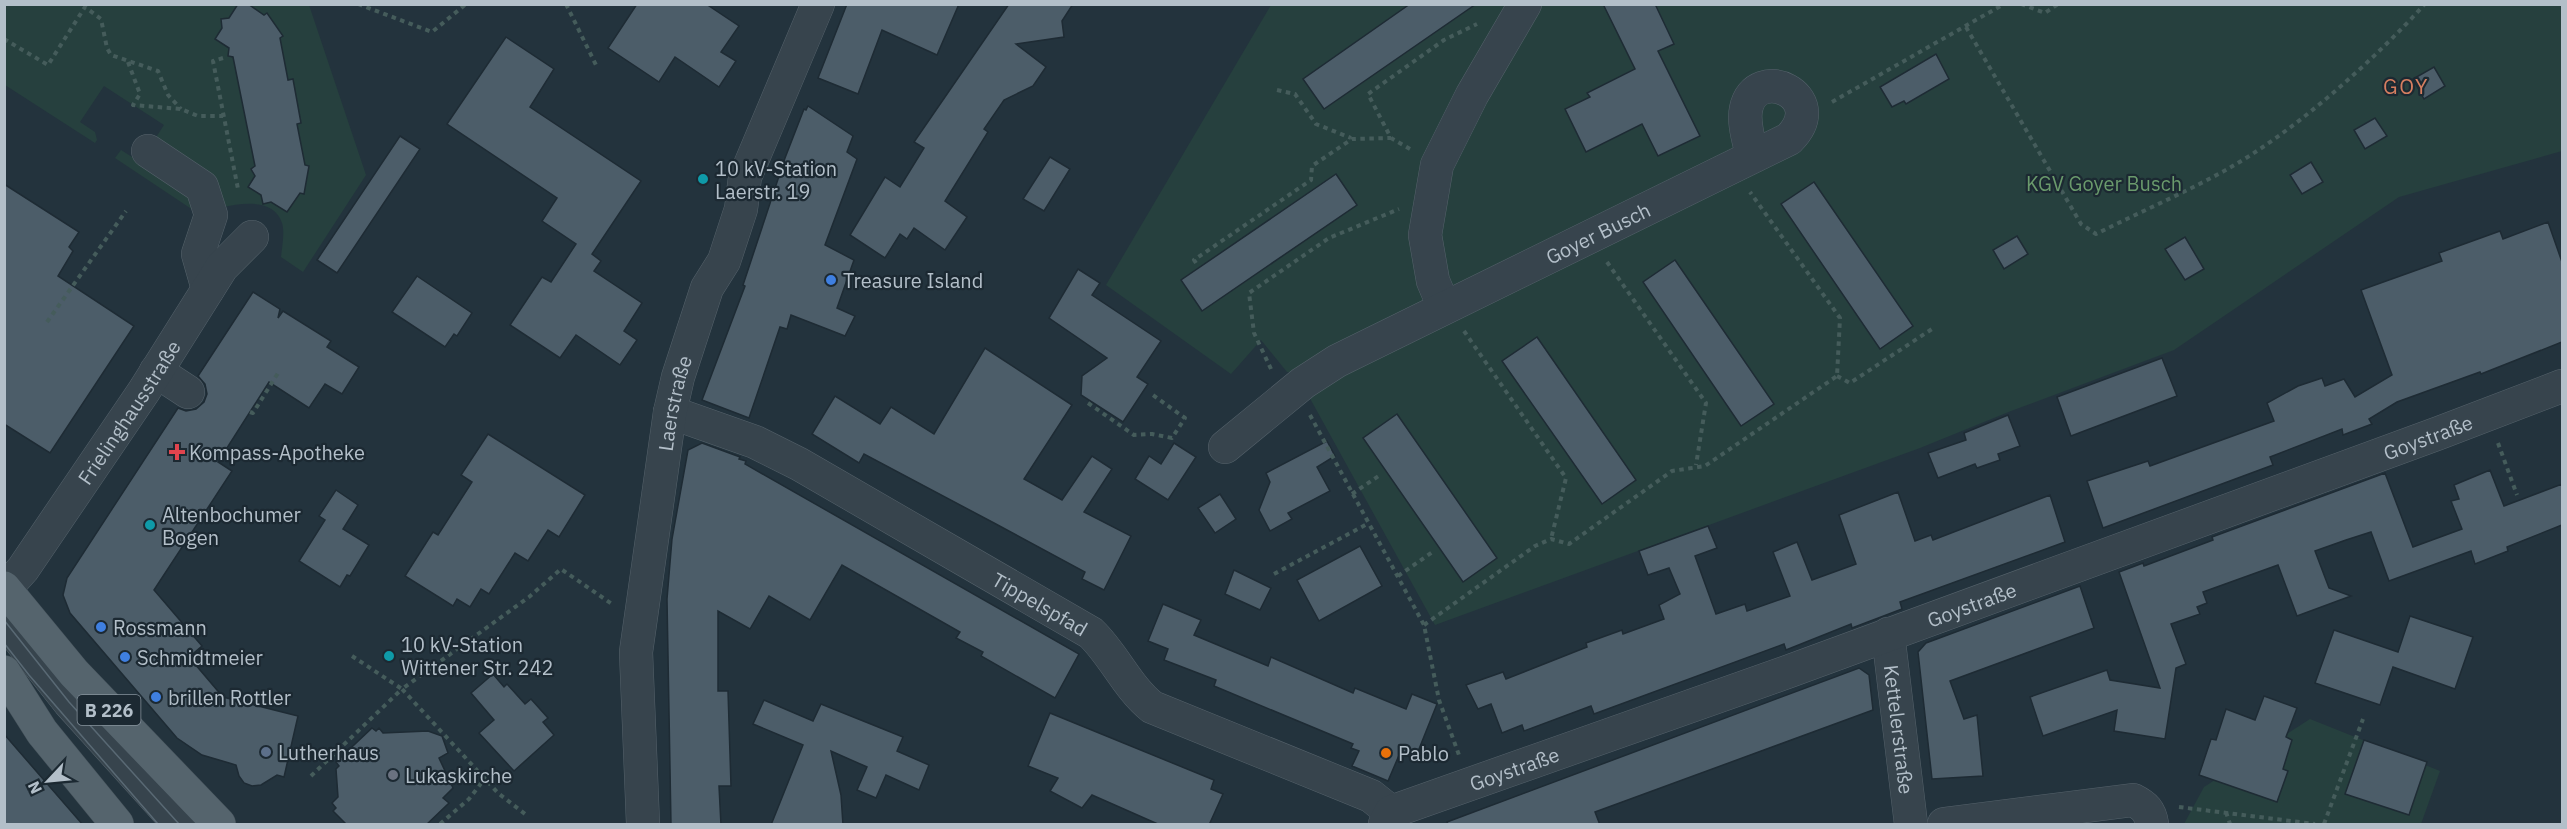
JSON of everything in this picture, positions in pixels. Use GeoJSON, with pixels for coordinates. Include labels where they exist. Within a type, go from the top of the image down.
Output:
{"type":"FeatureCollection","features":[{"type":"Feature","properties":{"kind":"main road","name":"B 226"},"geometry":{"type":"LineString","coordinates":[[5,589],[74,673],[219,825]]}},
{"type":"Feature","properties":{"kind":"main road"},"geometry":{"type":"LineString","coordinates":[[4,672],[42,732],[117,825]]}},
{"type":"Feature","properties":{"kind":"street","name":"Laerstraße"},"geometry":{"type":"LineString","coordinates":[[643,825],[636,652],[670,412],[678,377],[707,288],[724,261],[741,209],[745,177],[818,4]]}},
{"type":"Feature","properties":{"kind":"street"},"geometry":{"type":"LineString","coordinates":[[1444,308],[1433,281],[1425,235],[1437,165],[1472,95],[1519,15]]}},
{"type":"Feature","properties":{"kind":"street"},"geometry":{"type":"LineString","coordinates":[[1739,162],[1746,108],[1750,98],[1758,90],[1768,86],[1779,86],[1790,91],[1798,99],[1802,109]]}},
{"type":"Feature","properties":{"kind":"street","name":"Goyer Busch"},"geometry":{"type":"LineString","coordinates":[[1225,447],[1291,392],[1337,361],[1789,139],[1797,131],[1802,120],[1802,109]]}},
{"type":"Feature","properties":{"kind":"street"},"geometry":{"type":"LineString","coordinates":[[148,151],[202,187],[211,215],[198,254],[208,289]]}},
{"type":"Feature","properties":{"kind":"street","name":"Frielinghausstraße"},"geometry":{"type":"LineString","coordinates":[[5,589],[23,569],[156,371],[222,267],[252,237]]}},
{"type":"Feature","properties":{"kind":"street"},"geometry":{"type":"LineString","coordinates":[[156,371],[188,392]]}},
{"type":"Feature","properties":{"kind":"street","name":"Goystraße"},"geometry":{"type":"LineString","coordinates":[[1388,818],[1470,784],[1666,716],[2562,386]]}},
{"type":"Feature","properties":{"kind":"street","name":"Tippelspfad"},"geometry":{"type":"LineString","coordinates":[[670,412],[745,438],[799,464],[1091,633],[1105,646],[1142,699],[1152,706],[1371,796],[1388,818]]}},
{"type":"Feature","properties":{"kind":"street"},"geometry":{"type":"LineString","coordinates":[[4,620],[69,702],[179,825]]}},
{"type":"Feature","properties":{"kind":"street","name":"Kettelerstraße"},"geometry":{"type":"LineString","coordinates":[[1888,634],[1911,825]]}},
{"type":"Feature","properties":{"kind":"street"},"geometry":{"type":"LineString","coordinates":[[4,650],[158,825]]}},
{"type":"Feature","properties":{"kind":"street"},"geometry":{"type":"LineString","coordinates":[[1944,825],[2090,815],[2133,800],[2144,806],[2151,815],[2162,815]]}},
{"type":"Feature","properties":{"kind":"path"},"geometry":{"type":"LineString","coordinates":[[358,4],[432,33],[466,4]]}},
{"type":"Feature","properties":{"kind":"path"},"geometry":{"type":"LineString","coordinates":[[566,4],[596,65]]}},
{"type":"Feature","properties":{"kind":"path"},"geometry":{"type":"LineString","coordinates":[[1802,109],[1823,107],[2004,4]]}},
{"type":"Feature","properties":{"kind":"path"},"geometry":{"type":"LineString","coordinates":[[2021,4],[2045,12],[2058,4]]}},
{"type":"Feature","properties":{"kind":"path"},"geometry":{"type":"LineString","coordinates":[[1966,27],[2081,224],[2096,234],[2225,171],[2297,122],[2393,39],[2425,4]]}},
{"type":"Feature","properties":{"kind":"path"},"geometry":{"type":"LineString","coordinates":[[4,39],[48,65],[86,6],[101,19],[111,56],[158,71],[168,95],[181,109]]}},
{"type":"Feature","properties":{"kind":"path"},"geometry":{"type":"LineString","coordinates":[[1390,138],[1368,94],[1444,40],[1486,19],[1519,15]]}},
{"type":"Feature","properties":{"kind":"path"},"geometry":{"type":"LineString","coordinates":[[128,62],[140,94],[133,105],[181,109],[198,116],[223,116]]}},
{"type":"Feature","properties":{"kind":"path"},"geometry":{"type":"LineString","coordinates":[[1277,90],[1295,94],[1316,124],[1352,139],[1390,138],[1437,165]]}},
{"type":"Feature","properties":{"kind":"path"},"geometry":{"type":"LineString","coordinates":[[1196,263],[1194,260],[1311,180],[1312,166],[1352,139]]}},
{"type":"Feature","properties":{"kind":"path"},"geometry":{"type":"LineString","coordinates":[[1739,162],[1754,196],[1840,318],[1838,376]]}},
{"type":"Feature","properties":{"kind":"path"},"geometry":{"type":"LineString","coordinates":[[1430,203],[1412,204],[1329,238],[1249,293],[1254,333],[1262,354],[1291,392],[1352,494],[1424,625],[1439,700],[1470,784]]}},
{"type":"Feature","properties":{"kind":"path"},"geometry":{"type":"LineString","coordinates":[[47,322],[126,211]]}},
{"type":"Feature","properties":{"kind":"path"},"geometry":{"type":"LineString","coordinates":[[1590,237],[1706,403],[1696,465]]}},
{"type":"Feature","properties":{"kind":"path"},"geometry":{"type":"LineString","coordinates":[[1444,308],[1460,325],[1566,478],[1551,539]]}},
{"type":"Feature","properties":{"kind":"path"},"geometry":{"type":"LineString","coordinates":[[1838,376],[1850,383],[1932,329]]}},
{"type":"Feature","properties":{"kind":"path"},"geometry":{"type":"LineString","coordinates":[[250,412],[253,413],[278,373]]}},
{"type":"Feature","properties":{"kind":"path"},"geometry":{"type":"LineString","coordinates":[[1424,625],[1535,546],[1551,539],[1569,544],[1672,471],[1696,465],[1701,468],[1705,466],[1838,376]]}},
{"type":"Feature","properties":{"kind":"path"},"geometry":{"type":"LineString","coordinates":[[1088,403],[1134,435],[1172,438],[1185,418],[1150,393]]}},
{"type":"Feature","properties":{"kind":"path"},"geometry":{"type":"LineString","coordinates":[[2488,414],[2517,495]]}},
{"type":"Feature","properties":{"kind":"path"},"geometry":{"type":"LineString","coordinates":[[1352,494],[1380,475]]}},
{"type":"Feature","properties":{"kind":"path"},"geometry":{"type":"LineString","coordinates":[[1274,574],[1369,523]]}},
{"type":"Feature","properties":{"kind":"path"},"geometry":{"type":"LineString","coordinates":[[1398,576],[1434,551]]}},
{"type":"Feature","properties":{"kind":"path"},"geometry":{"type":"LineString","coordinates":[[311,776],[402,689],[529,597],[561,569],[615,607],[642,619]]}},
{"type":"Feature","properties":{"kind":"path"},"geometry":{"type":"LineString","coordinates":[[352,656],[402,689],[486,777],[498,793],[525,814]]}},
{"type":"Feature","properties":{"kind":"path"},"geometry":{"type":"LineString","coordinates":[[2324,825],[2363,719]]}},
{"type":"Feature","properties":{"kind":"path"},"geometry":{"type":"LineString","coordinates":[[440,825],[469,799],[486,777]]}},
{"type":"Feature","properties":{"kind":"path"},"geometry":{"type":"LineString","coordinates":[[2226,812],[2230,825]]}},
{"type":"Feature","properties":{"kind":"path"},"geometry":{"type":"LineString","coordinates":[[2162,815],[2226,812],[2315,825]]}},
{"type":"Feature","properties":{"kind":"green space"},"geometry":{"type":"Polygon","coordinates":[[[4,5],[309,5],[366,175],[303,272],[281,257],[282,223],[276,213],[268,207],[257,204],[232,205],[199,214],[115,158],[121,150],[140,162],[164,125],[104,86],[80,122],[95,132],[97,140],[95,143],[5,85],[4,5]]]}},
{"type":"Feature","properties":{"kind":"green space","name":"KGV Goyer Busch"},"geometry":{"type":"Polygon","coordinates":[[[1271,5],[2562,5],[2562,151],[2399,197],[2174,350],[1920,448],[1435,625],[1296,373],[1287,372],[1261,340],[1231,374],[1106,285],[1271,5]]]}},
{"type":"Feature","properties":{"kind":"green space"},"geometry":{"type":"Polygon","coordinates":[[[2310,719],[2440,771],[2421,824],[2184,824],[2204,787],[2310,719]]]}},
{"type":"Feature","properties":{"kind":"building"},"geometry":{"type":"Polygon","coordinates":[[[238,4],[248,4],[264,15],[267,13],[283,36],[280,38],[288,80],[293,79],[301,123],[297,124],[305,165],[309,166],[304,194],[300,193],[287,212],[271,202],[263,204],[261,195],[248,187],[255,176],[251,169],[255,166],[233,57],[228,56],[229,48],[215,39],[222,28],[221,19],[229,18],[238,4]]]}},
{"type":"Feature","properties":{"kind":"building"},"geometry":{"type":"Polygon","coordinates":[[[637,4],[706,4],[739,26],[721,52],[736,61],[719,87],[675,57],[659,82],[608,48],[637,4]]]}},
{"type":"Feature","properties":{"kind":"building"},"geometry":{"type":"Polygon","coordinates":[[[847,4],[959,4],[937,55],[882,30],[858,94],[818,78],[847,4]]]}},
{"type":"Feature","properties":{"kind":"building"},"geometry":{"type":"Polygon","coordinates":[[[1009,4],[1073,4],[1062,21],[1064,37],[1016,44],[1046,67],[1033,86],[1004,100],[984,129],[988,132],[945,201],[967,217],[945,250],[914,228],[907,239],[900,234],[885,258],[850,235],[885,177],[900,187],[924,148],[914,142],[1009,4]]]}},
{"type":"Feature","properties":{"kind":"building"},"geometry":{"type":"Polygon","coordinates":[[[1410,4],[1476,4],[1324,109],[1303,79],[1410,4]]]}},
{"type":"Feature","properties":{"kind":"building"},"geometry":{"type":"Polygon","coordinates":[[[1603,4],[1655,4],[1674,44],[1658,51],[1700,136],[1658,156],[1642,124],[1586,152],[1565,109],[1590,97],[1587,93],[1635,69],[1603,4]]]}},
{"type":"Feature","properties":{"kind":"building"},"geometry":{"type":"Polygon","coordinates":[[[506,37],[554,69],[530,107],[641,181],[592,254],[601,261],[594,271],[642,303],[624,331],[637,340],[620,365],[576,335],[560,358],[510,325],[542,277],[551,282],[576,244],[542,221],[557,198],[447,124],[506,37]]]}},
{"type":"Feature","properties":{"kind":"building"},"geometry":{"type":"Polygon","coordinates":[[[1936,54],[1949,79],[1906,104],[1904,101],[1892,107],[1880,87],[1936,54]]]}},
{"type":"Feature","properties":{"kind":"building"},"geometry":{"type":"Polygon","coordinates":[[[2434,67],[2445,86],[2424,99],[2413,79],[2434,67]]]}},
{"type":"Feature","properties":{"kind":"building"},"geometry":{"type":"Polygon","coordinates":[[[808,106],[853,136],[847,152],[857,159],[825,245],[854,260],[837,308],[855,316],[845,336],[791,315],[787,329],[780,327],[749,418],[702,400],[745,286],[743,285],[785,158],[804,109],[806,110],[808,106]]]}},
{"type":"Feature","properties":{"kind":"building"},"geometry":{"type":"Polygon","coordinates":[[[2375,118],[2387,136],[2365,149],[2354,130],[2375,118]]]}},
{"type":"Feature","properties":{"kind":"building"},"geometry":{"type":"Polygon","coordinates":[[[400,136],[420,149],[337,273],[317,260],[400,136]]]}},
{"type":"Feature","properties":{"kind":"building"},"geometry":{"type":"Polygon","coordinates":[[[1050,157],[1070,169],[1044,211],[1023,199],[1050,157]]]}},
{"type":"Feature","properties":{"kind":"building"},"geometry":{"type":"Polygon","coordinates":[[[2311,162],[2323,182],[2302,194],[2290,175],[2311,162]]]}},
{"type":"Feature","properties":{"kind":"building"},"geometry":{"type":"Polygon","coordinates":[[[1336,174],[1357,205],[1202,311],[1181,280],[1336,174]]]}},
{"type":"Feature","properties":{"kind":"building"},"geometry":{"type":"Polygon","coordinates":[[[1814,182],[1913,326],[1880,349],[1781,204],[1814,182]]]}},
{"type":"Feature","properties":{"kind":"building"},"geometry":{"type":"Polygon","coordinates":[[[4,184],[79,232],[69,247],[73,251],[58,276],[134,326],[50,453],[4,424],[4,184]]]}},
{"type":"Feature","properties":{"kind":"building"},"geometry":{"type":"Polygon","coordinates":[[[2548,222],[2562,262],[2562,342],[2481,374],[2480,372],[2397,402],[2369,419],[2372,424],[2343,435],[2342,429],[2270,457],[2273,465],[2103,528],[2087,481],[2148,461],[2150,466],[2274,421],[2267,403],[2298,386],[2322,378],[2325,386],[2344,379],[2355,397],[2392,375],[2361,290],[2442,261],[2439,253],[2500,231],[2503,239],[2548,222]]]}},
{"type":"Feature","properties":{"kind":"building"},"geometry":{"type":"Polygon","coordinates":[[[2017,236],[2028,254],[2004,269],[1993,250],[2017,236]]]}},
{"type":"Feature","properties":{"kind":"building"},"geometry":{"type":"Polygon","coordinates":[[[2185,237],[2204,269],[2185,280],[2165,249],[2185,237]]]}},
{"type":"Feature","properties":{"kind":"building"},"geometry":{"type":"Polygon","coordinates":[[[1675,260],[1774,404],[1741,426],[1643,282],[1675,260]]]}},
{"type":"Feature","properties":{"kind":"building"},"geometry":{"type":"Polygon","coordinates":[[[1078,269],[1100,283],[1092,295],[1161,341],[1137,377],[1148,384],[1123,422],[1081,395],[1082,376],[1107,358],[1049,318],[1078,269]]]}},
{"type":"Feature","properties":{"kind":"building"},"geometry":{"type":"Polygon","coordinates":[[[417,276],[472,313],[457,336],[454,334],[445,347],[392,312],[417,276]]]}},
{"type":"Feature","properties":{"kind":"building","name":"Altenbochumer Bogen"},"geometry":{"type":"Polygon","coordinates":[[[253,292],[280,309],[278,318],[283,311],[331,341],[327,347],[359,367],[342,394],[325,384],[309,408],[269,382],[218,462],[232,471],[154,590],[202,646],[189,657],[223,697],[298,716],[284,777],[277,775],[261,785],[252,786],[244,783],[236,765],[202,755],[177,738],[70,613],[63,595],[67,578],[178,408],[186,411],[196,409],[204,402],[207,394],[205,384],[198,376],[253,292]]]}},
{"type":"Feature","properties":{"kind":"building"},"geometry":{"type":"Polygon","coordinates":[[[1537,337],[1636,480],[1602,504],[1502,361],[1537,337]]]}},
{"type":"Feature","properties":{"kind":"building"},"geometry":{"type":"Polygon","coordinates":[[[985,348],[1072,405],[1024,479],[1062,500],[1092,456],[1112,469],[1084,512],[1131,536],[1104,590],[1082,579],[1085,572],[994,523],[864,454],[859,463],[812,434],[835,396],[880,424],[891,407],[934,434],[985,348]]]}},
{"type":"Feature","properties":{"kind":"building"},"geometry":{"type":"Polygon","coordinates":[[[2162,358],[2177,396],[2071,436],[2057,397],[2162,358]]]}},
{"type":"Feature","properties":{"kind":"building"},"geometry":{"type":"Polygon","coordinates":[[[1397,414],[1497,558],[1463,582],[1363,438],[1397,414]]]}},
{"type":"Feature","properties":{"kind":"building"},"geometry":{"type":"Polygon","coordinates":[[[2008,415],[2020,446],[1998,454],[2000,460],[1977,468],[1975,464],[1938,478],[1928,453],[1966,440],[1964,433],[2008,415]]]}},
{"type":"Feature","properties":{"kind":"building"},"geometry":{"type":"Polygon","coordinates":[[[488,434],[585,495],[559,537],[548,530],[528,561],[515,553],[489,594],[481,589],[470,607],[457,599],[453,606],[405,576],[433,532],[438,535],[472,482],[461,475],[488,434]]]}},
{"type":"Feature","properties":{"kind":"building"},"geometry":{"type":"Polygon","coordinates":[[[1327,441],[1335,456],[1317,467],[1330,491],[1288,513],[1292,519],[1270,531],[1259,510],[1270,482],[1266,473],[1327,441]]]}},
{"type":"Feature","properties":{"kind":"building"},"geometry":{"type":"Polygon","coordinates":[[[702,443],[740,457],[739,459],[746,461],[745,464],[1079,654],[1055,698],[981,656],[983,652],[956,638],[960,632],[842,565],[810,620],[769,596],[750,629],[718,611],[718,691],[728,691],[731,786],[719,786],[721,825],[671,825],[667,599],[672,539],[688,450],[702,443]]]}},
{"type":"Feature","properties":{"kind":"building"},"geometry":{"type":"Polygon","coordinates":[[[1174,443],[1196,457],[1168,500],[1135,479],[1149,456],[1161,464],[1174,443]]]}},
{"type":"Feature","properties":{"kind":"building"},"geometry":{"type":"Polygon","coordinates":[[[2490,470],[2504,506],[2562,484],[2562,525],[2507,547],[2508,551],[2475,564],[2471,551],[2389,581],[2371,532],[2346,540],[2315,551],[2329,588],[2351,596],[2297,616],[2278,565],[2203,592],[2207,603],[2197,607],[2200,614],[2171,624],[2186,664],[2176,668],[2165,739],[2114,731],[2117,710],[2043,736],[2030,697],[2107,670],[2110,680],[2160,688],[2119,572],[2143,563],[2144,566],[2213,540],[2212,537],[2385,473],[2413,547],[2462,529],[2451,501],[2459,499],[2454,485],[2490,470]]]}},
{"type":"Feature","properties":{"kind":"building"},"geometry":{"type":"Polygon","coordinates":[[[336,490],[358,505],[343,529],[369,545],[350,576],[347,575],[340,587],[299,561],[325,520],[319,516],[336,490]]]}},
{"type":"Feature","properties":{"kind":"building"},"geometry":{"type":"Polygon","coordinates":[[[1898,492],[1915,541],[1931,535],[1933,540],[2050,495],[2065,542],[1900,602],[1902,609],[1852,628],[1851,624],[1786,650],[1784,644],[1594,714],[1591,706],[1524,731],[1522,725],[1502,733],[1491,704],[1478,709],[1466,685],[1503,672],[1506,679],[1587,647],[1586,643],[1622,630],[1623,634],[1664,619],[1659,605],[1680,594],[1669,568],[1648,575],[1639,551],[1708,526],[1717,548],[1695,556],[1716,614],[1745,604],[1747,611],[1790,596],[1773,552],[1797,542],[1812,580],[1856,564],[1839,515],[1898,492]]]}},
{"type":"Feature","properties":{"kind":"building"},"geometry":{"type":"Polygon","coordinates":[[[1220,494],[1236,519],[1215,533],[1198,508],[1220,494]]]}},
{"type":"Feature","properties":{"kind":"building"},"geometry":{"type":"Polygon","coordinates":[[[1360,546],[1382,586],[1319,621],[1297,580],[1360,546]]]}},
{"type":"Feature","properties":{"kind":"building"},"geometry":{"type":"Polygon","coordinates":[[[1234,570],[1271,588],[1260,610],[1225,594],[1234,570]]]}},
{"type":"Feature","properties":{"kind":"building"},"geometry":{"type":"Polygon","coordinates":[[[2080,586],[2094,628],[1950,681],[1964,719],[1977,715],[1983,776],[1932,779],[1918,652],[1926,643],[2080,586]]]}},
{"type":"Feature","properties":{"kind":"building"},"geometry":{"type":"Polygon","coordinates":[[[1163,604],[1201,620],[1194,635],[1268,666],[1271,657],[1353,693],[1355,688],[1406,709],[1412,694],[1437,704],[1415,759],[1400,753],[1388,781],[1352,766],[1359,751],[1351,748],[1353,744],[1214,686],[1216,680],[1164,660],[1168,649],[1148,641],[1163,604]]]}},
{"type":"Feature","properties":{"kind":"building"},"geometry":{"type":"Polygon","coordinates":[[[2410,616],[2473,637],[2455,689],[2393,667],[2380,705],[2315,683],[2334,630],[2398,652],[2410,616]]]}},
{"type":"Feature","properties":{"kind":"building"},"geometry":{"type":"Polygon","coordinates":[[[1859,668],[1869,675],[1873,710],[1595,812],[1600,825],[1448,825],[1447,822],[1859,668]]]}},
{"type":"Feature","properties":{"kind":"building"},"geometry":{"type":"Polygon","coordinates":[[[493,674],[504,687],[507,684],[525,704],[531,699],[548,718],[543,722],[554,735],[514,771],[479,733],[494,720],[471,693],[493,674]]]}},
{"type":"Feature","properties":{"kind":"building"},"geometry":{"type":"Polygon","coordinates":[[[2264,696],[2297,708],[2286,737],[2292,740],[2283,769],[2288,771],[2277,802],[2199,775],[2211,739],[2216,740],[2226,709],[2255,720],[2264,696]]]}},
{"type":"Feature","properties":{"kind":"building"},"geometry":{"type":"Polygon","coordinates":[[[764,700],[813,721],[821,704],[903,737],[897,751],[929,765],[919,790],[886,775],[876,798],[857,790],[867,767],[831,751],[841,795],[843,825],[771,825],[803,745],[753,724],[764,700]]]}},
{"type":"Feature","properties":{"kind":"building"},"geometry":{"type":"Polygon","coordinates":[[[1050,713],[1214,780],[1211,789],[1223,794],[1209,825],[1160,825],[1092,795],[1082,808],[1050,791],[1058,778],[1028,766],[1050,713]]]}},
{"type":"Feature","properties":{"kind":"building","name":"Lukaskirche"},"geometry":{"type":"Polygon","coordinates":[[[372,728],[376,731],[379,728],[383,733],[428,731],[442,736],[448,753],[439,758],[453,788],[443,798],[449,803],[426,825],[347,825],[333,811],[336,808],[332,803],[338,797],[336,769],[339,766],[336,762],[372,728]]]}},
{"type":"Feature","properties":{"kind":"building"},"geometry":{"type":"Polygon","coordinates":[[[4,734],[30,764],[83,825],[4,825],[4,734]]]}},
{"type":"Feature","properties":{"kind":"building"},"geometry":{"type":"Polygon","coordinates":[[[2364,740],[2427,762],[2409,815],[2345,794],[2364,740]]]}},
{"type":"Feature","properties":{"kind":"tram line"},"geometry":{"type":"LineString","coordinates":[[4,620],[69,702],[179,824]]}},
{"type":"Feature","properties":{"kind":"tram line"},"geometry":{"type":"LineString","coordinates":[[4,643],[158,824]]}},
{"type":"Feature","properties":{"kind":"place","name":"10 kV-Station Laerstr. 19"},"geometry":{"type":"Point","coordinates":[703,179]}},
{"type":"Feature","properties":{"kind":"place","name":"Treasure Island"},"geometry":{"type":"Point","coordinates":[831,280]}},
{"type":"Feature","properties":{"kind":"place","name":"Kompass-Apotheke"},"geometry":{"type":"Point","coordinates":[177,452]}},
{"type":"Feature","properties":{"kind":"place","name":"Altenbochumer Bogen"},"geometry":{"type":"Point","coordinates":[150,525]}},
{"type":"Feature","properties":{"kind":"place","name":"Rossmann"},"geometry":{"type":"Point","coordinates":[101,627]}},
{"type":"Feature","properties":{"kind":"place","name":"10 kV-Station Wittener Str. 242"},"geometry":{"type":"Point","coordinates":[389,656]}},
{"type":"Feature","properties":{"kind":"place","name":"Schmidtmeier"},"geometry":{"type":"Point","coordinates":[125,657]}},
{"type":"Feature","properties":{"kind":"place","name":"brillen Rottler"},"geometry":{"type":"Point","coordinates":[156,697]}},
{"type":"Feature","properties":{"kind":"place","name":"Lutherhaus"},"geometry":{"type":"Point","coordinates":[266,752]}},
{"type":"Feature","properties":{"kind":"place","name":"Pablo"},"geometry":{"type":"Point","coordinates":[1386,753]}},
{"type":"Feature","properties":{"kind":"place","name":"Lukaskirche"},"geometry":{"type":"Point","coordinates":[393,775]}},
{"type":"Feature","properties":{"kind":"district","name":"GOY"},"geometry":{"type":"Point","coordinates":[2406,86]}}]}
